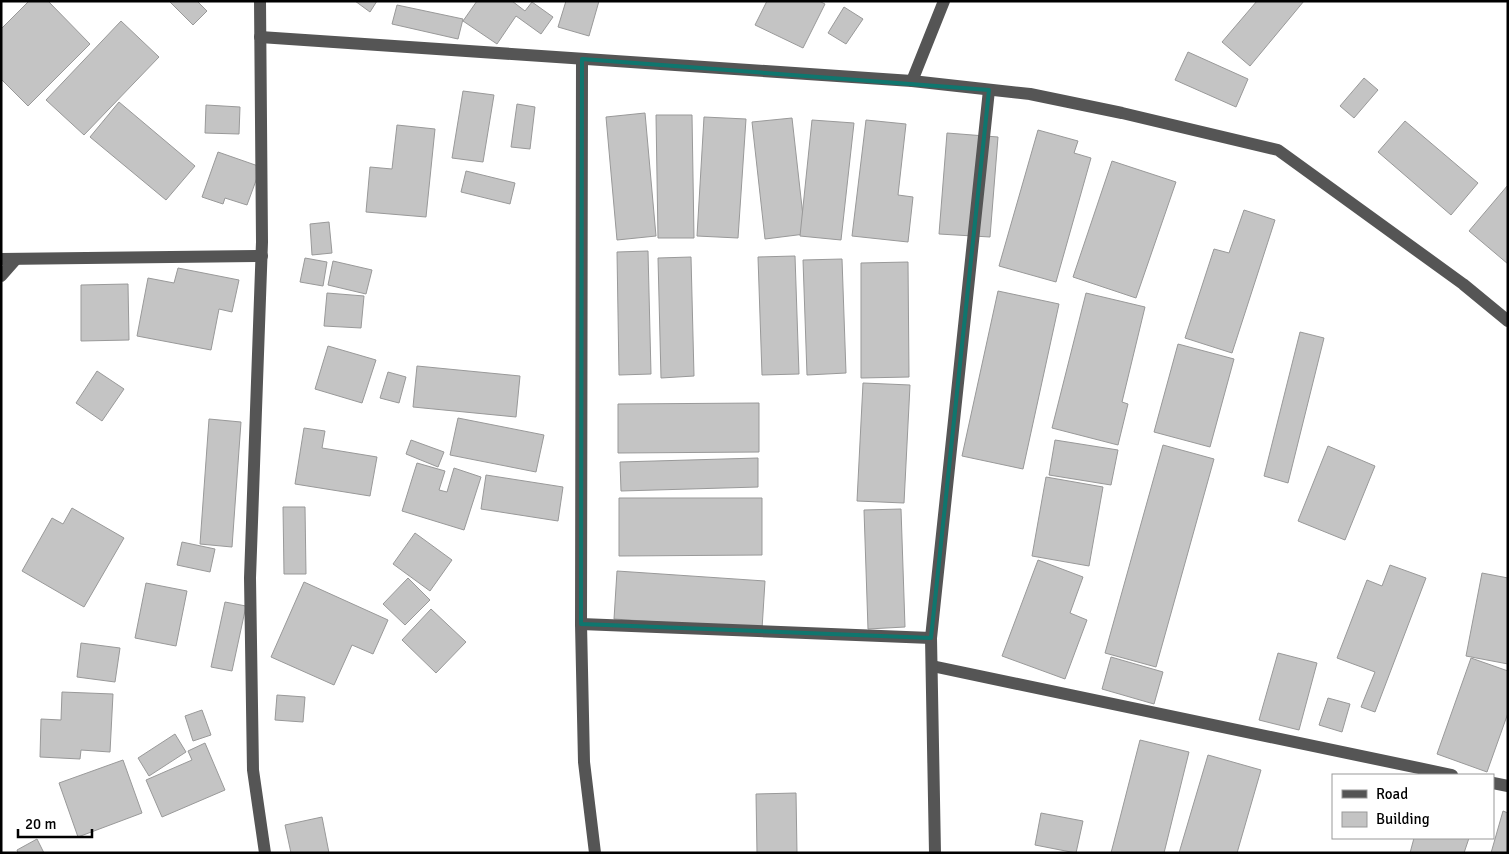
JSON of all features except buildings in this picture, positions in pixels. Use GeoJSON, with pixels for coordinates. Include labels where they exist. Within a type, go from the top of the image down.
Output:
{"type":"FeatureCollection","features":[{"type":"Feature","properties":{"kind":"street"},"geometry":{"type":"LineString","coordinates":[[260,1],[262,256],[250,578],[253,770],[265,853]]}},
{"type":"Feature","properties":{"kind":"street"},"geometry":{"type":"LineString","coordinates":[[912,81],[944,1]]}},
{"type":"Feature","properties":{"kind":"street"},"geometry":{"type":"LineString","coordinates":[[260,37],[912,81],[1030,94],[1122,113],[1278,150],[1463,284],[1508,321]]}},
{"type":"Feature","properties":{"kind":"street"},"geometry":{"type":"LineString","coordinates":[[582,59],[581,624],[584,762],[595,853]]}},
{"type":"Feature","properties":{"kind":"street"},"geometry":{"type":"LineString","coordinates":[[936,853],[931,638],[989,90]]}},
{"type":"Feature","properties":{"kind":"street"},"geometry":{"type":"LineString","coordinates":[[1,259],[262,256]]}},
{"type":"Feature","properties":{"kind":"street"},"geometry":{"type":"LineString","coordinates":[[1,276],[16,259]]}},
{"type":"Feature","properties":{"kind":"street"},"geometry":{"type":"LineString","coordinates":[[581,624],[931,638]]}},
{"type":"Feature","properties":{"kind":"street"},"geometry":{"type":"LineString","coordinates":[[932,666],[1447,774]]}},
{"type":"Feature","properties":{"kind":"street"},"geometry":{"type":"LineString","coordinates":[[1494,784],[1508,786]]}},
{"type":"Feature","properties":{"kind":"highlighted area"},"geometry":{"type":"Polygon","coordinates":[[[582,59],[989,90],[931,638],[581,624],[582,59]]]}}]}
